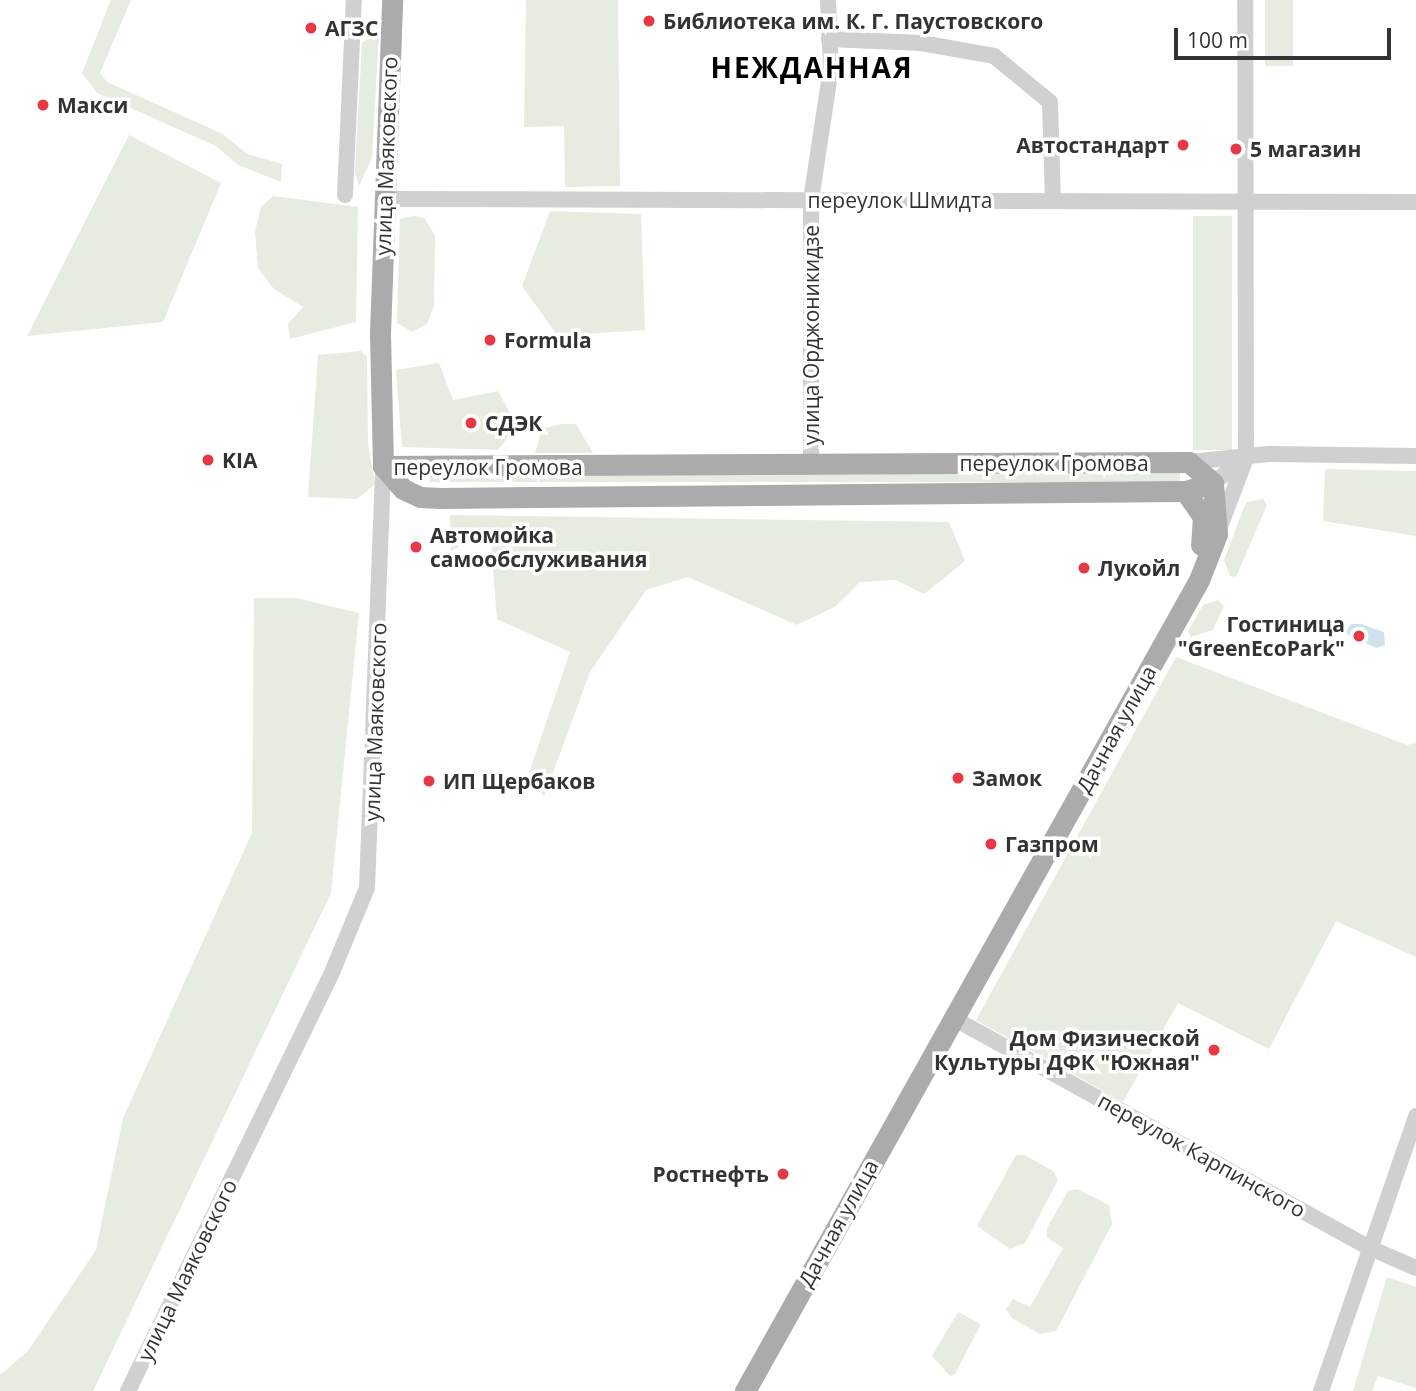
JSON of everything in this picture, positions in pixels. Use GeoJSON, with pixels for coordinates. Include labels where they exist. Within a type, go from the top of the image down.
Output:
{"type":"FeatureCollection","features":[{"type":"Feature","properties":{"kind":"main road","name":"улица Маяковского"},"geometry":{"type":"LineString","coordinates":[[383,466],[384,199],[392,0]]}},
{"type":"Feature","properties":{"kind":"main road","name":"переулок Громова"},"geometry":{"type":"LineString","coordinates":[[383,466],[1189,462]]}},
{"type":"Feature","properties":{"kind":"main road"},"geometry":{"type":"LineString","coordinates":[[1189,462],[1213,483],[1211,536]]}},
{"type":"Feature","properties":{"kind":"main road","name":"переулок Громова"},"geometry":{"type":"LineString","coordinates":[[383,466],[403,489],[420,497],[440,498],[1185,491],[1213,483]]}},
{"type":"Feature","properties":{"kind":"main road"},"geometry":{"type":"LineString","coordinates":[[1185,491],[1203,517],[1211,536]]}},
{"type":"Feature","properties":{"kind":"main road","name":"Дачная улица"},"geometry":{"type":"LineString","coordinates":[[731,1391],[800,1279],[948,1016],[1181,613],[1211,536]]}},
{"type":"Feature","properties":{"kind":"main road","name":"Дачная улица"},"geometry":{"type":"LineString","coordinates":[[745,1391],[800,1279]]}},
{"type":"Feature","properties":{"kind":"street","name":"улица Маяковского"},"geometry":{"type":"LineString","coordinates":[[345,195],[354,0]]}},
{"type":"Feature","properties":{"kind":"street","name":"улица Орджоникидзе"},"geometry":{"type":"LineString","coordinates":[[811,465],[811,200],[831,67],[828,0]]}},
{"type":"Feature","properties":{"kind":"street","name":"Дачная улица"},"geometry":{"type":"LineString","coordinates":[[1211,536],[1246,458],[1245,0]]}},
{"type":"Feature","properties":{"kind":"street"},"geometry":{"type":"LineString","coordinates":[[830,39],[921,43],[994,56],[1050,102],[1054,201]]}},
{"type":"Feature","properties":{"kind":"street","name":"переулок Шмидта"},"geometry":{"type":"LineString","coordinates":[[384,199],[1416,202]]}},
{"type":"Feature","properties":{"kind":"street","name":"переулок Громова"},"geometry":{"type":"LineString","coordinates":[[1189,462],[1269,454],[1416,456]]}},
{"type":"Feature","properties":{"kind":"street"},"geometry":{"type":"LineString","coordinates":[[1213,483],[1246,458]]}},
{"type":"Feature","properties":{"kind":"street","name":"улица Маяковского"},"geometry":{"type":"LineString","coordinates":[[128,1391],[333,970],[367,888],[383,466]]}},
{"type":"Feature","properties":{"kind":"street","name":"переулок Карпинского"},"geometry":{"type":"LineString","coordinates":[[948,1016],[1370,1248],[1416,1268]]}},
{"type":"Feature","properties":{"kind":"street"},"geometry":{"type":"LineString","coordinates":[[1321,1391],[1416,1116]]}},
{"type":"Feature","properties":{"kind":"shaded area"},"geometry":{"type":"Polygon","coordinates":[[[111,0],[131,0],[100,73],[107,82],[223,134],[247,154],[282,164],[281,182],[238,165],[216,146],[97,93],[82,73],[111,0]]]}},
{"type":"Feature","properties":{"kind":"shaded area"},"geometry":{"type":"Polygon","coordinates":[[[526,0],[618,0],[620,186],[565,187],[564,126],[524,127],[526,0]]]}},
{"type":"Feature","properties":{"kind":"shaded area"},"geometry":{"type":"Polygon","coordinates":[[[1265,0],[1293,0],[1293,66],[1265,66],[1265,0]]]}},
{"type":"Feature","properties":{"kind":"shaded area"},"geometry":{"type":"Polygon","coordinates":[[[379,33],[372,158],[359,186],[355,172],[362,43],[379,33]]]}},
{"type":"Feature","properties":{"kind":"shaded area"},"geometry":{"type":"Polygon","coordinates":[[[129,135],[221,183],[163,322],[27,336],[129,135]]]}},
{"type":"Feature","properties":{"kind":"shaded area"},"geometry":{"type":"Polygon","coordinates":[[[273,196],[358,207],[356,322],[290,339],[288,324],[303,307],[274,289],[258,268],[255,231],[261,207],[273,196]]]}},
{"type":"Feature","properties":{"kind":"shaded area"},"geometry":{"type":"Polygon","coordinates":[[[550,211],[641,214],[645,330],[558,336],[522,286],[550,211]]]}},
{"type":"Feature","properties":{"kind":"shaded area"},"geometry":{"type":"Polygon","coordinates":[[[415,216],[424,218],[435,235],[434,306],[427,324],[412,332],[397,323],[400,219],[415,216]]]}},
{"type":"Feature","properties":{"kind":"shaded area"},"geometry":{"type":"Polygon","coordinates":[[[1193,216],[1232,216],[1232,450],[1193,450],[1193,216]]]}},
{"type":"Feature","properties":{"kind":"shaded area"},"geometry":{"type":"Polygon","coordinates":[[[361,351],[367,357],[368,445],[375,484],[357,499],[308,497],[318,355],[361,351]]]}},
{"type":"Feature","properties":{"kind":"shaded area"},"geometry":{"type":"Polygon","coordinates":[[[439,363],[453,400],[498,391],[517,426],[498,450],[402,447],[396,370],[439,363]]]}},
{"type":"Feature","properties":{"kind":"shaded area"},"geometry":{"type":"Polygon","coordinates":[[[561,424],[576,424],[593,453],[535,453],[542,429],[561,424]]]}},
{"type":"Feature","properties":{"kind":"shaded area"},"geometry":{"type":"Polygon","coordinates":[[[429,469],[1180,469],[1180,482],[429,482],[429,469]]]}},
{"type":"Feature","properties":{"kind":"shaded area"},"geometry":{"type":"Polygon","coordinates":[[[1325,469],[1416,471],[1416,536],[1323,521],[1325,469]]]}},
{"type":"Feature","properties":{"kind":"shaded area"},"geometry":{"type":"Polygon","coordinates":[[[1263,499],[1267,505],[1236,577],[1230,576],[1224,560],[1244,507],[1247,502],[1263,499]]]}},
{"type":"Feature","properties":{"kind":"shaded area"},"geometry":{"type":"Polygon","coordinates":[[[450,515],[949,522],[965,561],[924,594],[896,580],[860,582],[836,606],[797,625],[688,577],[646,590],[590,672],[544,797],[529,773],[570,652],[497,619],[490,531],[451,551],[450,515]]]}},
{"type":"Feature","properties":{"kind":"shaded area"},"geometry":{"type":"Polygon","coordinates":[[[254,598],[296,598],[359,613],[331,893],[93,1391],[0,1391],[0,1375],[28,1351],[96,1250],[123,1118],[252,833],[254,598]]]}},
{"type":"Feature","properties":{"kind":"shaded area"},"geometry":{"type":"Polygon","coordinates":[[[1218,600],[1224,606],[1213,630],[1191,637],[1188,631],[1203,605],[1218,600]]]}},
{"type":"Feature","properties":{"kind":"shaded area"},"geometry":{"type":"Polygon","coordinates":[[[1176,657],[1407,745],[1416,743],[1416,957],[1336,921],[1269,1049],[1178,1003],[1123,1102],[976,1020],[1176,657]]]}},
{"type":"Feature","properties":{"kind":"shaded area"},"geometry":{"type":"Polygon","coordinates":[[[1016,1155],[1025,1155],[1053,1171],[1058,1180],[1025,1243],[1010,1249],[977,1226],[1016,1155]]]}},
{"type":"Feature","properties":{"kind":"shaded area"},"geometry":{"type":"Polygon","coordinates":[[[1077,1189],[1109,1205],[1112,1224],[1056,1331],[1040,1334],[1012,1318],[1006,1309],[1013,1299],[1030,1307],[1063,1248],[1047,1238],[1047,1228],[1068,1191],[1077,1189]]]}},
{"type":"Feature","properties":{"kind":"shaded area"},"geometry":{"type":"Polygon","coordinates":[[[1387,1277],[1416,1287],[1416,1388],[1378,1376],[1372,1391],[1353,1391],[1387,1277]]]}},
{"type":"Feature","properties":{"kind":"shaded area"},"geometry":{"type":"Polygon","coordinates":[[[958,1312],[981,1324],[955,1374],[950,1376],[932,1356],[958,1312]]]}},
{"type":"Feature","properties":{"kind":"water"},"geometry":{"type":"Polygon","coordinates":[[[1351,624],[1361,624],[1384,632],[1385,645],[1376,648],[1345,633],[1351,624]]]}},
{"type":"Feature","properties":{"kind":"place","name":"Библиотека им. К. Г. Паустовского"},"geometry":{"type":"Point","coordinates":[649,21]}},
{"type":"Feature","properties":{"kind":"place","name":"АГЗС"},"geometry":{"type":"Point","coordinates":[311,28]}},
{"type":"Feature","properties":{"kind":"place","name":"Макси"},"geometry":{"type":"Point","coordinates":[43,105]}},
{"type":"Feature","properties":{"kind":"place","name":"Автостандарт"},"geometry":{"type":"Point","coordinates":[1183,145]}},
{"type":"Feature","properties":{"kind":"place","name":"5 магазин"},"geometry":{"type":"Point","coordinates":[1236,149]}},
{"type":"Feature","properties":{"kind":"place","name":"Formula"},"geometry":{"type":"Point","coordinates":[490,340]}},
{"type":"Feature","properties":{"kind":"place","name":"СДЭК"},"geometry":{"type":"Point","coordinates":[471,423]}},
{"type":"Feature","properties":{"kind":"place","name":"KIA"},"geometry":{"type":"Point","coordinates":[208,460]}},
{"type":"Feature","properties":{"kind":"place","name":"Автомойка самообслуживания"},"geometry":{"type":"Point","coordinates":[416,547]}},
{"type":"Feature","properties":{"kind":"place","name":"Лукойл"},"geometry":{"type":"Point","coordinates":[1084,568]}},
{"type":"Feature","properties":{"kind":"place","name":"Гостиница \"GreenEcoPark\""},"geometry":{"type":"Point","coordinates":[1359,636]}},
{"type":"Feature","properties":{"kind":"place","name":"Замок"},"geometry":{"type":"Point","coordinates":[958,778]}},
{"type":"Feature","properties":{"kind":"place","name":"ИП Щербаков"},"geometry":{"type":"Point","coordinates":[429,781]}},
{"type":"Feature","properties":{"kind":"place","name":"Газпром"},"geometry":{"type":"Point","coordinates":[991,844]}},
{"type":"Feature","properties":{"kind":"place","name":"Дом Физической Культуры ДФК \"Южная\""},"geometry":{"type":"Point","coordinates":[1214,1050]}},
{"type":"Feature","properties":{"kind":"place","name":"Ростнефть"},"geometry":{"type":"Point","coordinates":[783,1174]}},
{"type":"Feature","properties":{"kind":"district","name":"НЕЖДАННАЯ"},"geometry":{"type":"Point","coordinates":[812,67]}}]}
